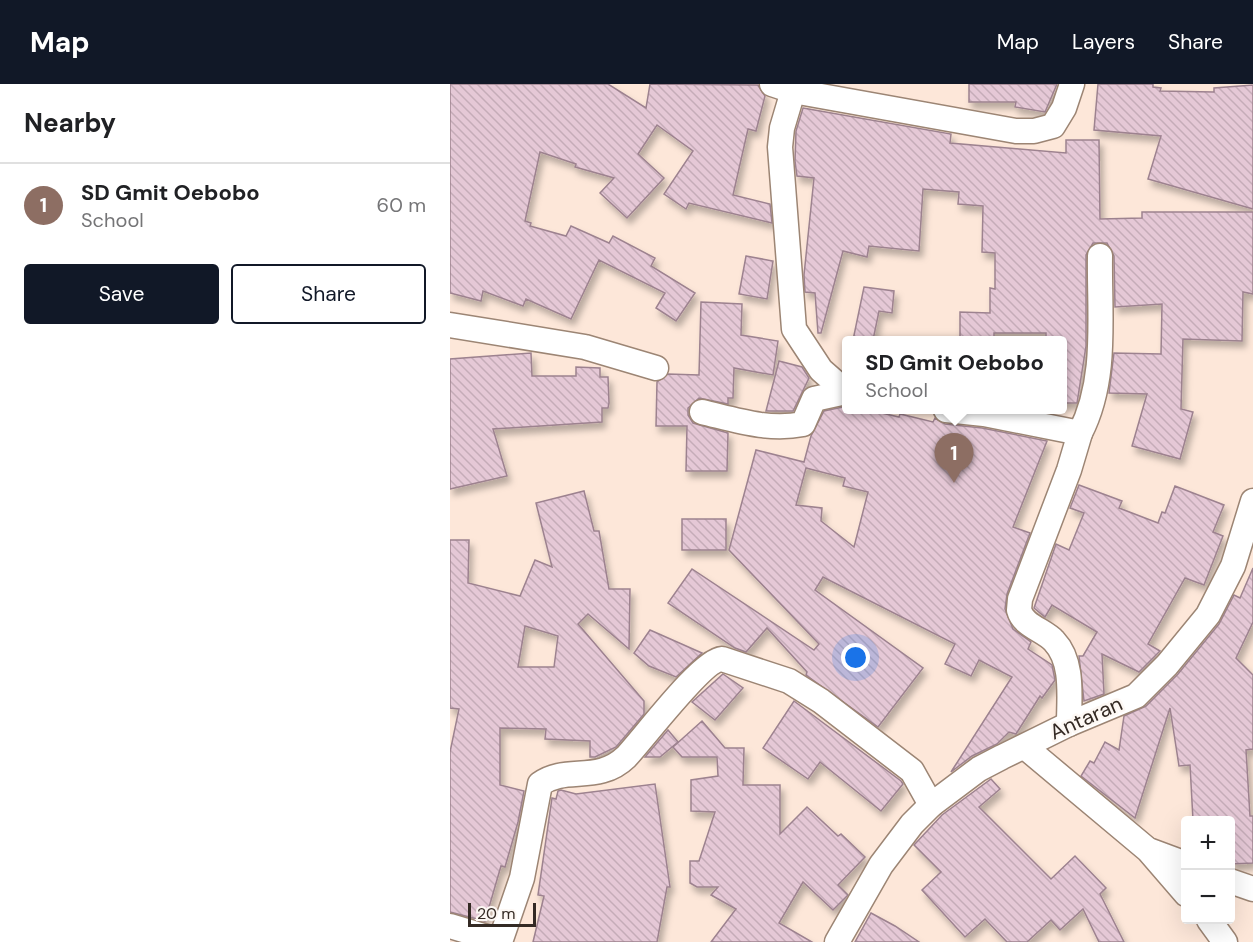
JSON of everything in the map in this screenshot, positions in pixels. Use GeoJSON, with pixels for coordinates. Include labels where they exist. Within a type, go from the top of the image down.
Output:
{"type":"FeatureCollection","features":[{"type":"Feature","properties":{"kind":"street"},"geometry":{"type":"LineString","coordinates":[[842,388],[821,370],[794,329],[780,147],[783,87],[1016,131],[1035,131],[1053,126],[1064,108],[1072,84]]}},
{"type":"Feature","properties":{"kind":"street"},"geometry":{"type":"LineString","coordinates":[[1069,724],[1067,665],[1054,641],[1025,621],[1018,610],[1020,599],[1069,470],[1080,433],[1092,410],[1098,380],[1100,256]]}},
{"type":"Feature","properties":{"kind":"street"},"geometry":{"type":"LineString","coordinates":[[450,325],[585,347],[656,368]]}},
{"type":"Feature","properties":{"kind":"street"},"geometry":{"type":"LineString","coordinates":[[702,412],[774,428],[789,427],[803,424],[814,399],[842,393]]}},
{"type":"Feature","properties":{"kind":"street"},"geometry":{"type":"LineString","coordinates":[[984,414],[1080,433]]}},
{"type":"Feature","properties":{"kind":"street","name":"Antaran"},"geometry":{"type":"LineString","coordinates":[[1181,889],[1149,850],[1115,825],[1025,747],[1069,724],[1136,696],[1167,665],[1208,615],[1233,566],[1252,508]]}},
{"type":"Feature","properties":{"kind":"street"},"geometry":{"type":"LineString","coordinates":[[450,926],[500,942],[522,878],[540,784],[549,778],[607,771],[618,763],[660,720],[692,680],[715,660],[722,659],[789,681],[821,701],[912,771],[931,805]]}},
{"type":"Feature","properties":{"kind":"street"},"geometry":{"type":"LineString","coordinates":[[837,942],[881,865],[912,824],[931,805],[979,769],[1025,747]]}},
{"type":"Feature","properties":{"kind":"street"},"geometry":{"type":"LineString","coordinates":[[1149,850],[1181,862]]}},
{"type":"Feature","properties":{"kind":"street"},"geometry":{"type":"LineString","coordinates":[[1235,883],[1253,889]]}},
{"type":"Feature","properties":{"kind":"street"},"geometry":{"type":"LineString","coordinates":[[1212,924],[1225,942]]}},
{"type":"Feature","properties":{"kind":"building"},"geometry":{"type":"Polygon","coordinates":[[[450,84],[608,84],[646,108],[650,84],[758,85],[765,96],[756,131],[748,129],[733,195],[770,204],[772,223],[689,203],[686,209],[664,194],[693,151],[657,125],[638,154],[664,178],[627,218],[600,193],[614,178],[575,167],[576,164],[540,152],[525,221],[531,223],[530,226],[566,236],[571,226],[609,243],[613,236],[655,258],[651,266],[695,293],[676,321],[656,308],[665,293],[599,260],[571,319],[526,299],[523,306],[483,291],[481,301],[450,293],[450,84]]]}},
{"type":"Feature","properties":{"kind":"building"},"geometry":{"type":"Polygon","coordinates":[[[969,84],[1057,84],[1045,112],[1015,107],[1016,102],[969,102],[969,84]]]}},
{"type":"Feature","properties":{"kind":"building"},"geometry":{"type":"Polygon","coordinates":[[[1098,84],[1153,84],[1153,87],[1161,88],[1160,91],[1214,92],[1214,88],[1253,85],[1253,209],[1148,179],[1161,136],[1094,130],[1098,84]]]}},
{"type":"Feature","properties":{"kind":"building"},"geometry":{"type":"Polygon","coordinates":[[[803,108],[951,134],[950,143],[1066,153],[1066,140],[1099,140],[1100,219],[1142,218],[1142,212],[1253,212],[1253,294],[1243,292],[1242,341],[1183,339],[1181,409],[1193,412],[1180,459],[1132,446],[1147,394],[1109,393],[1114,353],[1161,354],[1162,304],[1115,307],[1114,256],[1107,243],[1093,243],[1086,255],[1086,346],[1077,403],[1067,403],[1067,336],[1046,336],[1046,333],[994,333],[994,336],[960,336],[960,312],[990,313],[990,288],[995,289],[995,253],[982,252],[983,206],[958,204],[959,192],[923,189],[919,251],[869,246],[867,257],[843,251],[821,333],[818,333],[815,293],[805,292],[804,275],[814,178],[797,176],[796,131],[803,108]]]}},
{"type":"Feature","properties":{"kind":"building"},"geometry":{"type":"Polygon","coordinates":[[[746,256],[773,261],[767,299],[739,294],[746,256]]]}},
{"type":"Feature","properties":{"kind":"building"},"geometry":{"type":"Polygon","coordinates":[[[864,287],[894,291],[892,313],[879,311],[874,336],[854,336],[864,287]]]}},
{"type":"Feature","properties":{"kind":"building"},"geometry":{"type":"Polygon","coordinates":[[[701,302],[742,304],[741,335],[778,341],[773,375],[734,368],[733,398],[728,398],[728,404],[699,398],[688,408],[688,415],[693,423],[728,433],[727,471],[686,471],[687,426],[656,426],[657,382],[668,374],[699,375],[701,302]]]}},
{"type":"Feature","properties":{"kind":"building"},"geometry":{"type":"Polygon","coordinates":[[[531,353],[532,376],[576,376],[576,367],[600,368],[600,377],[608,377],[609,403],[608,408],[602,408],[602,422],[493,429],[507,476],[450,489],[450,359],[531,353]]]}},
{"type":"Feature","properties":{"kind":"building"},"geometry":{"type":"Polygon","coordinates":[[[779,361],[802,367],[809,378],[793,411],[766,411],[779,361]]]}},
{"type":"Feature","properties":{"kind":"building"},"geometry":{"type":"Polygon","coordinates":[[[842,407],[842,414],[886,414],[899,417],[900,414],[933,422],[935,418],[945,424],[982,428],[1047,441],[1013,527],[1030,533],[1007,594],[1005,609],[1013,629],[1031,642],[1028,649],[1052,665],[1055,680],[1042,698],[1040,696],[1016,734],[1009,732],[997,744],[972,756],[951,772],[1012,677],[979,660],[971,676],[945,664],[955,644],[823,577],[815,590],[923,668],[878,727],[806,675],[807,672],[767,628],[746,652],[735,648],[668,603],[692,569],[814,650],[819,644],[729,550],[756,450],[804,462],[811,436],[824,411],[842,407]],[[806,468],[796,505],[822,508],[821,521],[854,547],[868,492],[843,486],[845,478],[806,468]]]}},
{"type":"Feature","properties":{"kind":"building"},"geometry":{"type":"Polygon","coordinates":[[[1079,485],[1122,501],[1119,508],[1158,523],[1162,512],[1165,513],[1175,486],[1224,505],[1213,532],[1223,536],[1204,585],[1185,578],[1148,644],[1160,651],[1139,672],[1102,654],[1104,694],[1084,701],[1079,656],[1083,656],[1097,632],[1052,605],[1045,617],[1034,608],[1056,544],[1069,550],[1084,513],[1070,508],[1079,485]]]}},
{"type":"Feature","properties":{"kind":"building"},"geometry":{"type":"Polygon","coordinates":[[[584,491],[594,531],[599,531],[609,589],[630,589],[629,649],[588,614],[578,624],[644,701],[644,714],[616,747],[595,757],[590,757],[590,741],[545,739],[546,729],[500,728],[500,785],[524,791],[505,867],[501,866],[485,921],[450,912],[450,752],[459,709],[450,708],[450,540],[469,540],[468,583],[520,596],[535,560],[552,567],[536,503],[584,491]],[[525,626],[518,667],[554,667],[558,636],[525,626]]]}},
{"type":"Feature","properties":{"kind":"building"},"geometry":{"type":"Polygon","coordinates":[[[682,519],[726,519],[726,550],[682,550],[682,519]]]}},
{"type":"Feature","properties":{"kind":"building"},"geometry":{"type":"Polygon","coordinates":[[[1253,568],[1253,622],[1236,658],[1253,675],[1253,749],[1246,750],[1250,816],[1253,816],[1253,863],[1235,864],[1235,816],[1193,816],[1190,765],[1179,766],[1170,708],[1135,818],[1081,776],[1090,761],[1094,763],[1105,742],[1119,750],[1124,716],[1146,706],[1178,674],[1219,624],[1234,595],[1240,598],[1253,568]]]}},
{"type":"Feature","properties":{"kind":"building"},"geometry":{"type":"Polygon","coordinates":[[[650,630],[702,653],[676,677],[649,666],[634,653],[650,630]]]}},
{"type":"Feature","properties":{"kind":"building"},"geometry":{"type":"Polygon","coordinates":[[[723,674],[743,688],[715,720],[692,702],[723,674]]]}},
{"type":"Feature","properties":{"kind":"building"},"geometry":{"type":"Polygon","coordinates":[[[794,701],[901,781],[903,784],[881,811],[820,762],[808,779],[763,748],[794,701]]]}},
{"type":"Feature","properties":{"kind":"building"},"geometry":{"type":"Polygon","coordinates":[[[702,721],[725,748],[744,748],[743,785],[780,785],[780,834],[807,807],[865,857],[838,885],[848,895],[833,910],[803,882],[779,923],[812,942],[711,942],[736,909],[711,895],[718,887],[697,887],[690,883],[690,861],[699,861],[715,812],[691,811],[691,780],[718,776],[717,757],[682,757],[673,747],[702,721]]]}},
{"type":"Feature","properties":{"kind":"building"},"geometry":{"type":"Polygon","coordinates":[[[668,730],[678,742],[660,757],[645,757],[668,730]]]}},
{"type":"Feature","properties":{"kind":"building"},"geometry":{"type":"Polygon","coordinates":[[[991,779],[1000,789],[979,807],[1051,879],[1075,856],[1106,888],[1100,894],[1124,942],[1099,942],[1083,909],[1060,930],[1051,920],[1027,942],[1007,942],[985,919],[965,937],[922,890],[941,872],[914,845],[942,815],[991,779]]]}},
{"type":"Feature","properties":{"kind":"building"},"geometry":{"type":"Polygon","coordinates":[[[655,784],[670,887],[667,887],[657,942],[533,942],[544,896],[538,895],[552,798],[556,799],[558,791],[561,790],[576,794],[655,784]]]}},
{"type":"Feature","properties":{"kind":"building"},"geometry":{"type":"Polygon","coordinates":[[[871,913],[895,926],[919,942],[855,942],[871,913]]]}},
{"type":"Feature","properties":{"kind":"place","name":"SD Gmit Oebobo"},"geometry":{"type":"Point","coordinates":[954,483]}}]}
